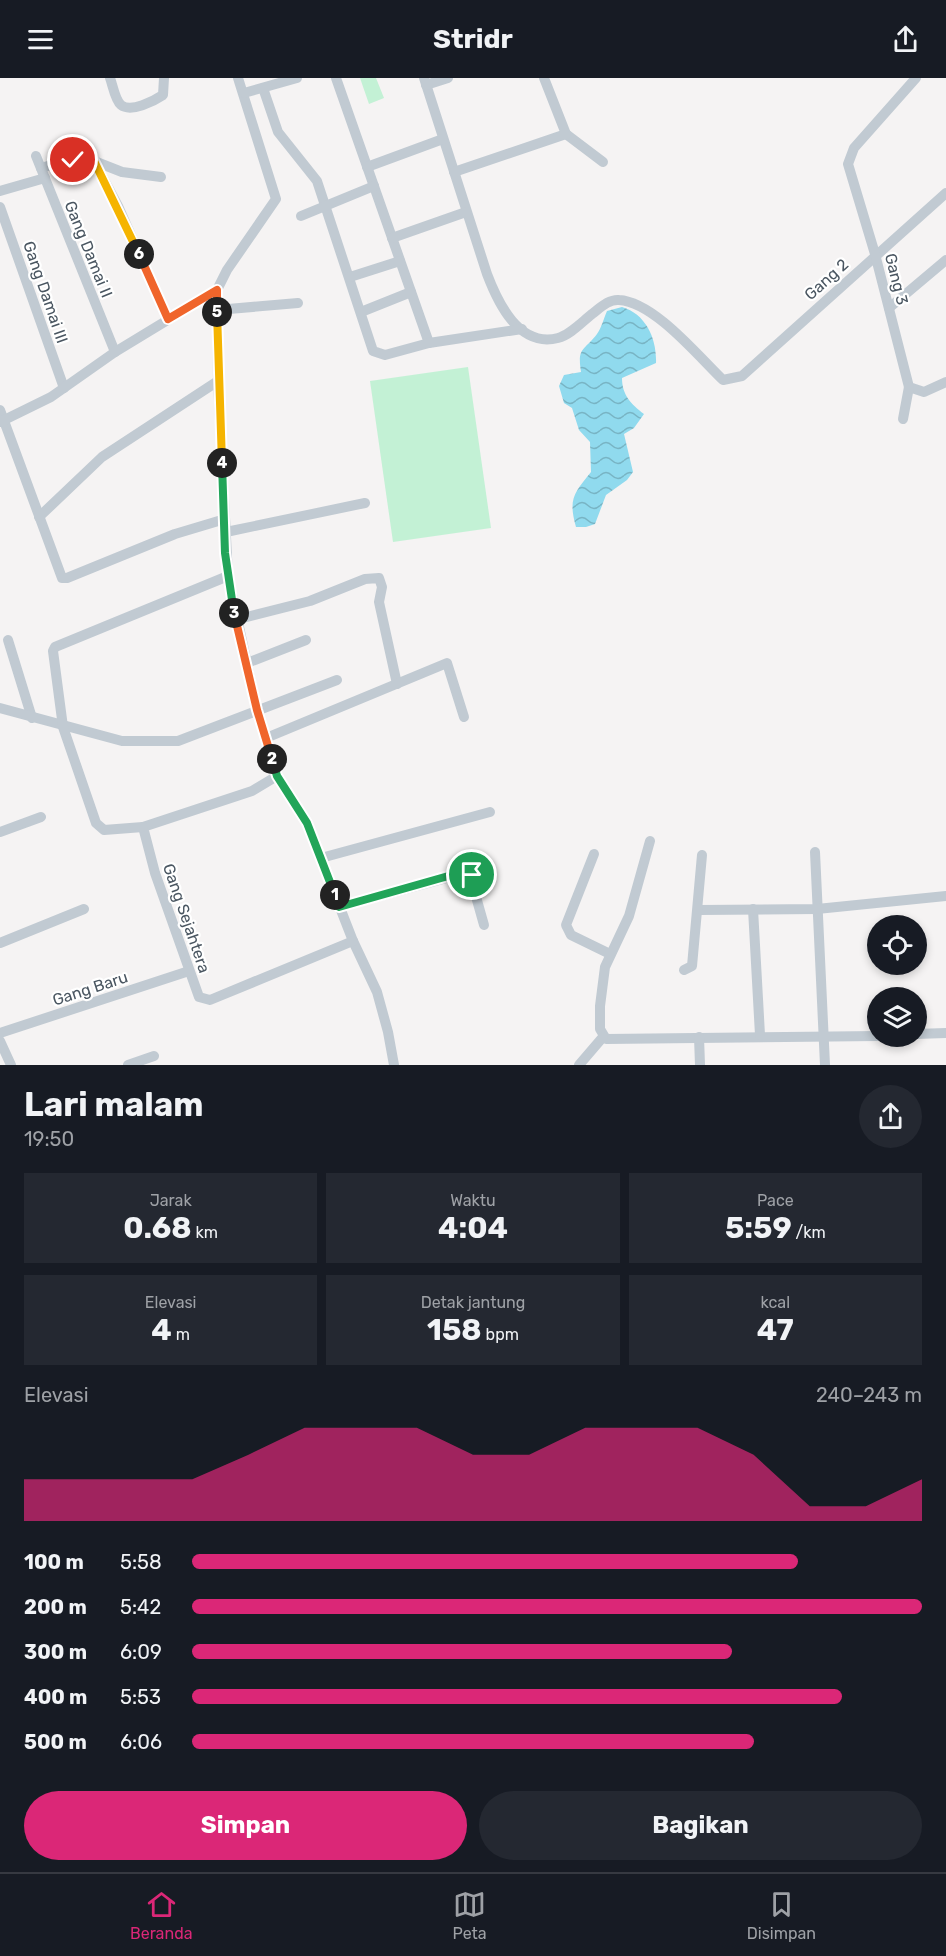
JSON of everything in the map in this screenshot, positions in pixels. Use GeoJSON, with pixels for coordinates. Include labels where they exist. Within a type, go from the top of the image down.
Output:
{"type":"FeatureCollection","features":[{"type":"Feature","properties":{"kind":"street"},"geometry":{"type":"LineString","coordinates":[[110,78],[119,103],[123,107],[132,108],[163,95],[164,78]]}},
{"type":"Feature","properties":{"kind":"street"},"geometry":{"type":"LineString","coordinates":[[238,78],[276,200],[227,270],[217,290],[218,381],[228,576],[257,710],[277,776],[307,823],[353,941],[377,992],[394,1065]]}},
{"type":"Feature","properties":{"kind":"street"},"geometry":{"type":"LineString","coordinates":[[243,93],[297,78]]}},
{"type":"Feature","properties":{"kind":"street"},"geometry":{"type":"LineString","coordinates":[[336,78],[429,343]]}},
{"type":"Feature","properties":{"kind":"street"},"geometry":{"type":"LineString","coordinates":[[448,78],[425,82],[496,299],[509,318],[522,329]]}},
{"type":"Feature","properties":{"kind":"street"},"geometry":{"type":"LineString","coordinates":[[544,78],[566,134],[603,162]]}},
{"type":"Feature","properties":{"kind":"street","name":"Gang 3"},"geometry":{"type":"LineString","coordinates":[[909,387],[875,254],[848,164],[854,148],[916,78]]}},
{"type":"Feature","properties":{"kind":"street"},"geometry":{"type":"LineString","coordinates":[[263,88],[278,132],[311,170],[327,206],[370,347],[377,353],[385,355],[429,343],[522,329]]}},
{"type":"Feature","properties":{"kind":"street"},"geometry":{"type":"LineString","coordinates":[[454,172],[566,134]]}},
{"type":"Feature","properties":{"kind":"street"},"geometry":{"type":"LineString","coordinates":[[367,167],[443,139]]}},
{"type":"Feature","properties":{"kind":"street","name":"Gang Damai II"},"geometry":{"type":"LineString","coordinates":[[36,156],[115,352]]}},
{"type":"Feature","properties":{"kind":"street"},"geometry":{"type":"LineString","coordinates":[[0,191],[65,161],[94,161],[122,172],[161,177]]}},
{"type":"Feature","properties":{"kind":"street"},"geometry":{"type":"LineString","coordinates":[[94,161],[168,319]]}},
{"type":"Feature","properties":{"kind":"street"},"geometry":{"type":"LineString","coordinates":[[301,216],[374,186]]}},
{"type":"Feature","properties":{"kind":"street","name":"Gang 2"},"geometry":{"type":"LineString","coordinates":[[522,329],[535,338],[560,338],[607,303],[616,300],[638,304],[723,380],[742,376],[875,254],[946,193]]}},
{"type":"Feature","properties":{"kind":"street","name":"Gang Damai III"},"geometry":{"type":"LineString","coordinates":[[0,207],[64,388]]}},
{"type":"Feature","properties":{"kind":"street"},"geometry":{"type":"LineString","coordinates":[[392,237],[466,212]]}},
{"type":"Feature","properties":{"kind":"street"},"geometry":{"type":"LineString","coordinates":[[888,308],[946,260]]}},
{"type":"Feature","properties":{"kind":"street"},"geometry":{"type":"LineString","coordinates":[[350,277],[400,261]]}},
{"type":"Feature","properties":{"kind":"street"},"geometry":{"type":"LineString","coordinates":[[217,290],[115,352],[64,388],[1,418],[59,574],[67,578],[175,534],[225,519]]}},
{"type":"Feature","properties":{"kind":"street"},"geometry":{"type":"LineString","coordinates":[[361,312],[411,292]]}},
{"type":"Feature","properties":{"kind":"street"},"geometry":{"type":"LineString","coordinates":[[217,310],[298,303]]}},
{"type":"Feature","properties":{"kind":"street"},"geometry":{"type":"LineString","coordinates":[[39,518],[102,457],[218,381]]}},
{"type":"Feature","properties":{"kind":"street"},"geometry":{"type":"LineString","coordinates":[[903,419],[909,387],[924,392],[946,382]]}},
{"type":"Feature","properties":{"kind":"street"},"geometry":{"type":"LineString","coordinates":[[226,532],[365,503]]}},
{"type":"Feature","properties":{"kind":"street"},"geometry":{"type":"LineString","coordinates":[[228,576],[55,647],[53,651],[63,727],[100,828],[143,827],[252,791],[277,776]]}},
{"type":"Feature","properties":{"kind":"street"},"geometry":{"type":"LineString","coordinates":[[236,620],[310,601],[365,579],[379,578],[382,587],[379,602],[397,684]]}},
{"type":"Feature","properties":{"kind":"street"},"geometry":{"type":"LineString","coordinates":[[8,640],[32,718]]}},
{"type":"Feature","properties":{"kind":"street"},"geometry":{"type":"LineString","coordinates":[[247,663],[306,640]]}},
{"type":"Feature","properties":{"kind":"street"},"geometry":{"type":"LineString","coordinates":[[266,738],[447,663],[464,717]]}},
{"type":"Feature","properties":{"kind":"street"},"geometry":{"type":"LineString","coordinates":[[0,708],[63,727],[122,741],[178,741],[337,680]]}},
{"type":"Feature","properties":{"kind":"street"},"geometry":{"type":"LineString","coordinates":[[321,858],[490,812]]}},
{"type":"Feature","properties":{"kind":"street"},"geometry":{"type":"LineString","coordinates":[[0,832],[41,817]]}},
{"type":"Feature","properties":{"kind":"street","name":"Gang Sejahtera"},"geometry":{"type":"LineString","coordinates":[[143,827],[155,873],[199,997],[210,1000],[353,941]]}},
{"type":"Feature","properties":{"kind":"street"},"geometry":{"type":"LineString","coordinates":[[579,1065],[603,1037],[600,1006],[605,967],[628,916],[650,841]]}},
{"type":"Feature","properties":{"kind":"street"},"geometry":{"type":"LineString","coordinates":[[815,852],[825,1065]]}},
{"type":"Feature","properties":{"kind":"street"},"geometry":{"type":"LineString","coordinates":[[594,854],[566,925],[571,935],[610,954]]}},
{"type":"Feature","properties":{"kind":"street"},"geometry":{"type":"LineString","coordinates":[[684,970],[692,966],[699,910],[702,855]]}},
{"type":"Feature","properties":{"kind":"street"},"geometry":{"type":"LineString","coordinates":[[339,907],[469,872],[484,925]]}},
{"type":"Feature","properties":{"kind":"street"},"geometry":{"type":"LineString","coordinates":[[699,910],[817,909],[946,896]]}},
{"type":"Feature","properties":{"kind":"street"},"geometry":{"type":"LineString","coordinates":[[0,943],[84,909]]}},
{"type":"Feature","properties":{"kind":"street"},"geometry":{"type":"LineString","coordinates":[[753,909],[760,1035]]}},
{"type":"Feature","properties":{"kind":"street","name":"Gang Baru"},"geometry":{"type":"LineString","coordinates":[[0,1033],[189,971]]}},
{"type":"Feature","properties":{"kind":"street"},"geometry":{"type":"LineString","coordinates":[[927,1034],[946,1034]]}},
{"type":"Feature","properties":{"kind":"street"},"geometry":{"type":"LineString","coordinates":[[603,1037],[610,1040],[760,1035],[867,1036]]}},
{"type":"Feature","properties":{"kind":"street"},"geometry":{"type":"LineString","coordinates":[[699,1037],[700,1065]]}},
{"type":"Feature","properties":{"kind":"street"},"geometry":{"type":"LineString","coordinates":[[0,1041],[11,1065]]}},
{"type":"Feature","properties":{"kind":"street"},"geometry":{"type":"LineString","coordinates":[[128,1065],[154,1056]]}},
{"type":"Feature","properties":{"kind":"green space"},"geometry":{"type":"Polygon","coordinates":[[[360,78],[376,78],[384,98],[369,104],[360,78]]]}},
{"type":"Feature","properties":{"kind":"green space"},"geometry":{"type":"Polygon","coordinates":[[[468,367],[491,528],[393,542],[370,381],[468,367]]]}},
{"type":"Feature","properties":{"kind":"water"},"geometry":{"type":"Polygon","coordinates":[[[622,307],[638,315],[644,321],[652,337],[656,363],[622,378],[628,399],[644,414],[634,428],[624,434],[633,472],[627,480],[606,495],[595,524],[576,527],[573,503],[577,491],[591,472],[590,442],[579,430],[572,408],[564,403],[559,386],[564,375],[581,372],[581,353],[598,332],[607,311],[622,307]]]}},
{"type":"Feature","properties":{"kind":"route"},"geometry":{"type":"LineString","coordinates":[[73,160],[94,161],[168,319],[217,290],[225,553],[236,620],[257,710],[277,776],[307,823],[339,907],[466,871],[472,875]]}}]}
